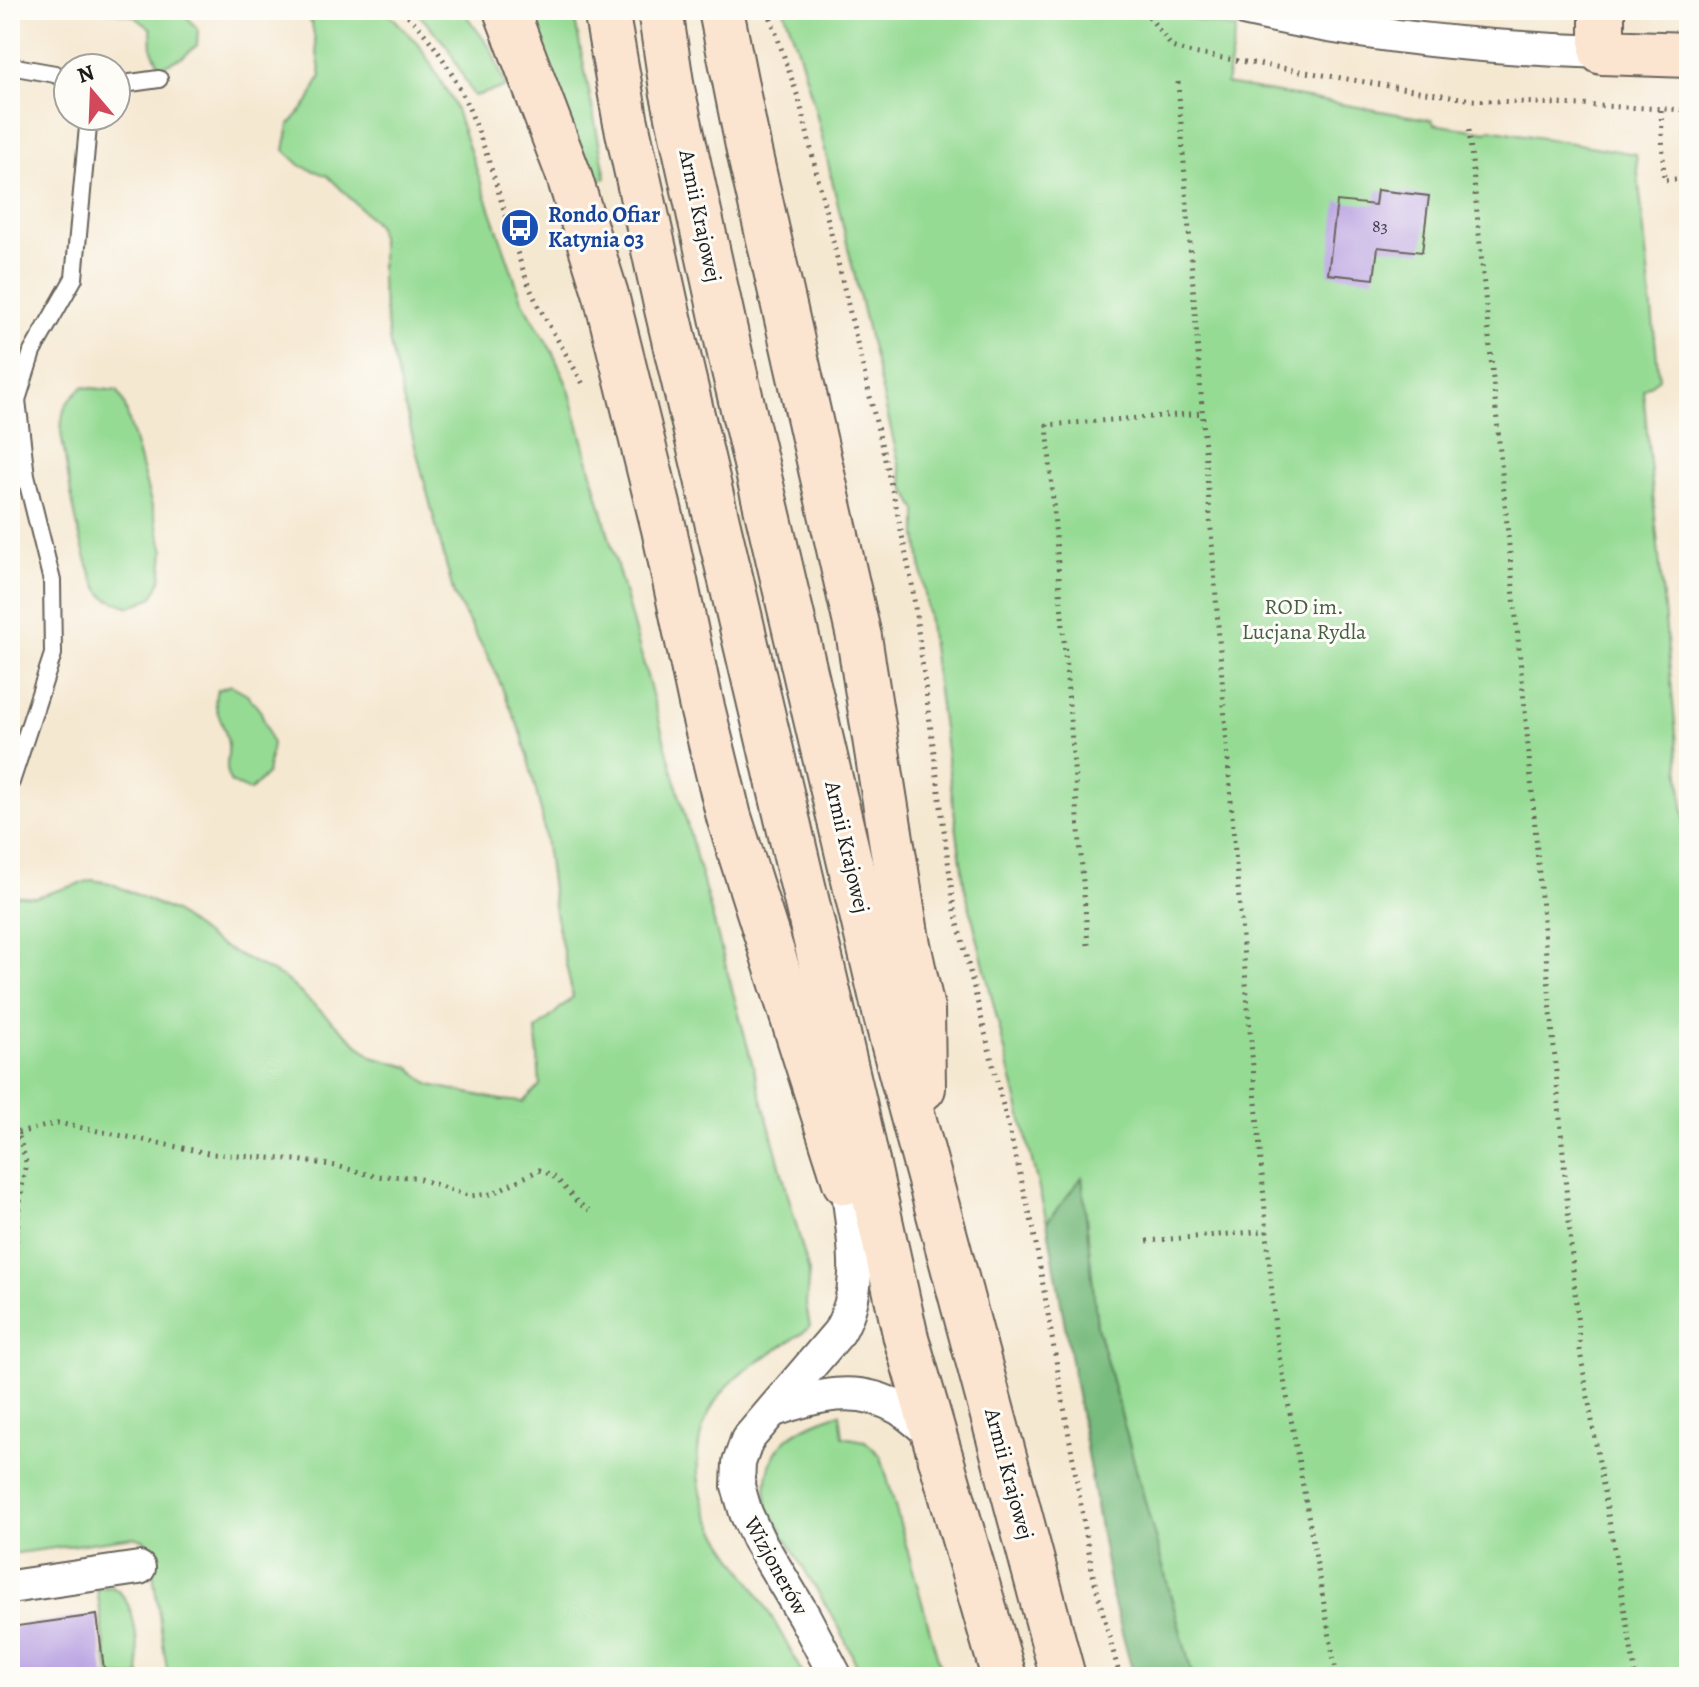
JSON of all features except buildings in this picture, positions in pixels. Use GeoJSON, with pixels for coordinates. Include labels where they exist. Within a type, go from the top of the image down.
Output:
{"type":"FeatureCollection","features":[{"type":"Feature","properties":{"kind":"main road"},"geometry":{"type":"LineString","coordinates":[[478,10],[531,74]]}},
{"type":"Feature","properties":{"kind":"main road"},"geometry":{"type":"LineString","coordinates":[[506,10],[568,173],[606,295],[664,529],[729,817],[848,1190],[906,1338]]}},
{"type":"Feature","properties":{"kind":"main road"},"geometry":{"type":"LineString","coordinates":[[606,10],[625,118],[667,309],[853,1098],[906,1338],[1004,1677]]}},
{"type":"Feature","properties":{"kind":"main road","name":"Armii Krajowej"},"geometry":{"type":"LineString","coordinates":[[660,10],[672,89],[729,349],[886,1016],[1063,1677]]}},
{"type":"Feature","properties":{"kind":"main road"},"geometry":{"type":"LineString","coordinates":[[721,10],[749,151],[859,637],[907,940],[922,1009],[924,1150]]}},
{"type":"Feature","properties":{"kind":"main road"},"geometry":{"type":"LineString","coordinates":[[1602,31],[1689,55]]}},
{"type":"Feature","properties":{"kind":"street"},"geometry":{"type":"LineString","coordinates":[[1247,10],[1316,24],[1520,50],[1602,31]]}},
{"type":"Feature","properties":{"kind":"street","name":"Wizjonerów"},"geometry":{"type":"LineString","coordinates":[[836,1677],[758,1539],[738,1486],[739,1463],[747,1440],[839,1332],[847,1318],[853,1300],[856,1270],[848,1190]]}},
{"type":"Feature","properties":{"kind":"street"},"geometry":{"type":"LineString","coordinates":[[772,1411],[831,1394],[858,1393],[900,1409],[935,1437]]}},
{"type":"Feature","properties":{"kind":"street"},"geometry":{"type":"LineString","coordinates":[[10,1587],[139,1568]]}},
{"type":"Feature","properties":{"kind":"lane"},"geometry":{"type":"LineString","coordinates":[[10,66],[52,73]]}},
{"type":"Feature","properties":{"kind":"lane"},"geometry":{"type":"LineString","coordinates":[[132,83],[159,79]]}},
{"type":"Feature","properties":{"kind":"lane"},"geometry":{"type":"LineString","coordinates":[[11,782],[53,654],[52,581],[26,476],[17,400],[32,352],[74,278],[88,132]]}},
{"type":"Feature","properties":{"kind":"path"},"geometry":{"type":"LineString","coordinates":[[768,10],[800,103],[896,506],[912,584],[954,907],[1033,1227],[1093,1575],[1120,1677]]}},
{"type":"Feature","properties":{"kind":"path"},"geometry":{"type":"LineString","coordinates":[[1144,10],[1172,47],[1187,52],[1472,100],[1689,110]]}},
{"type":"Feature","properties":{"kind":"path"},"geometry":{"type":"LineString","coordinates":[[1178,82],[1265,1231],[1275,1329],[1337,1677]]}},
{"type":"Feature","properties":{"kind":"path"},"geometry":{"type":"LineString","coordinates":[[1661,110],[1664,180],[1689,178]]}},
{"type":"Feature","properties":{"kind":"path"},"geometry":{"type":"LineString","coordinates":[[1469,130],[1526,722],[1580,1351],[1636,1677]]}},
{"type":"Feature","properties":{"kind":"path"},"geometry":{"type":"LineString","coordinates":[[1088,945],[1047,425],[1203,413]]}},
{"type":"Feature","properties":{"kind":"path"},"geometry":{"type":"LineString","coordinates":[[18,1133],[58,1123],[213,1154],[311,1162],[374,1176],[414,1177],[470,1196],[491,1194],[539,1170],[553,1174],[575,1203],[589,1210]]}},
{"type":"Feature","properties":{"kind":"path"},"geometry":{"type":"LineString","coordinates":[[10,1124],[18,1133],[26,1162],[19,1207],[10,1327]]}},
{"type":"Feature","properties":{"kind":"path"},"geometry":{"type":"LineString","coordinates":[[1147,1241],[1265,1231]]}},
{"type":"Feature","properties":{"kind":"path"},"geometry":{"type":"LineString","coordinates":[[10,1376],[13,1398],[10,1428]]}},
{"type":"Feature","properties":{"kind":"green space"},"geometry":{"type":"Polygon","coordinates":[[[104,10],[181,10],[198,29],[197,45],[183,57],[160,67],[152,50],[151,29],[134,16],[104,10]]]}},
{"type":"Feature","properties":{"kind":"green space"},"geometry":{"type":"Polygon","coordinates":[[[301,10],[386,10],[420,46],[453,102],[522,300],[553,353],[569,389],[809,1272],[806,1304],[810,1327],[744,1372],[720,1395],[709,1413],[698,1451],[701,1491],[707,1511],[804,1677],[168,1677],[149,1546],[144,1540],[134,1537],[10,1554],[10,895],[36,897],[92,880],[110,883],[173,911],[214,942],[284,978],[372,1057],[409,1067],[430,1085],[501,1100],[523,1102],[540,1085],[536,1030],[573,997],[555,913],[542,815],[522,735],[493,666],[454,595],[403,400],[390,345],[377,225],[328,176],[301,166],[284,150],[289,125],[308,103],[321,76],[312,24],[301,10]]]}},
{"type":"Feature","properties":{"kind":"green space"},"geometry":{"type":"Polygon","coordinates":[[[415,10],[462,10],[491,49],[506,87],[473,95],[447,46],[415,10]]]}},
{"type":"Feature","properties":{"kind":"green space"},"geometry":{"type":"Polygon","coordinates":[[[528,10],[573,10],[606,178],[591,182],[528,10]]]}},
{"type":"Feature","properties":{"kind":"green space","name":"ROD im. Lucjana Rydla"},"geometry":{"type":"Polygon","coordinates":[[[784,10],[1155,10],[1236,29],[1226,84],[1432,120],[1434,124],[1487,132],[1490,129],[1636,154],[1659,378],[1643,390],[1689,868],[1689,1677],[1193,1677],[1097,1326],[1082,1178],[1047,1222],[964,884],[917,535],[917,510],[905,489],[816,112],[784,10]]]}},
{"type":"Feature","properties":{"kind":"green space"},"geometry":{"type":"Polygon","coordinates":[[[1679,118],[1689,118],[1689,165],[1683,166],[1679,118]]]}},
{"type":"Feature","properties":{"kind":"green space"},"geometry":{"type":"Polygon","coordinates":[[[83,387],[118,391],[125,406],[164,551],[161,580],[153,597],[130,607],[107,598],[98,587],[76,522],[61,433],[65,407],[83,387]]]}},
{"type":"Feature","properties":{"kind":"green space"},"geometry":{"type":"Polygon","coordinates":[[[231,685],[247,694],[261,712],[272,744],[267,774],[250,791],[230,782],[227,770],[227,738],[215,697],[217,690],[231,685]]]}},
{"type":"Feature","properties":{"kind":"green space"},"geometry":{"type":"Polygon","coordinates":[[[1082,1177],[1097,1326],[1193,1677],[1134,1677],[1111,1592],[1047,1222],[1082,1177]]]}},
{"type":"Feature","properties":{"kind":"green space"},"geometry":{"type":"Polygon","coordinates":[[[840,1413],[843,1437],[865,1441],[881,1456],[943,1677],[862,1677],[840,1629],[767,1507],[769,1470],[782,1444],[806,1426],[840,1413]]]}},
{"type":"Feature","properties":{"kind":"green space"},"geometry":{"type":"Polygon","coordinates":[[[112,1587],[121,1593],[131,1614],[140,1677],[109,1677],[97,1588],[112,1587]]]}},
{"type":"Feature","properties":{"kind":"place","name":"Rondo Ofiar Katynia 03"},"geometry":{"type":"Point","coordinates":[520,228]}}]}
